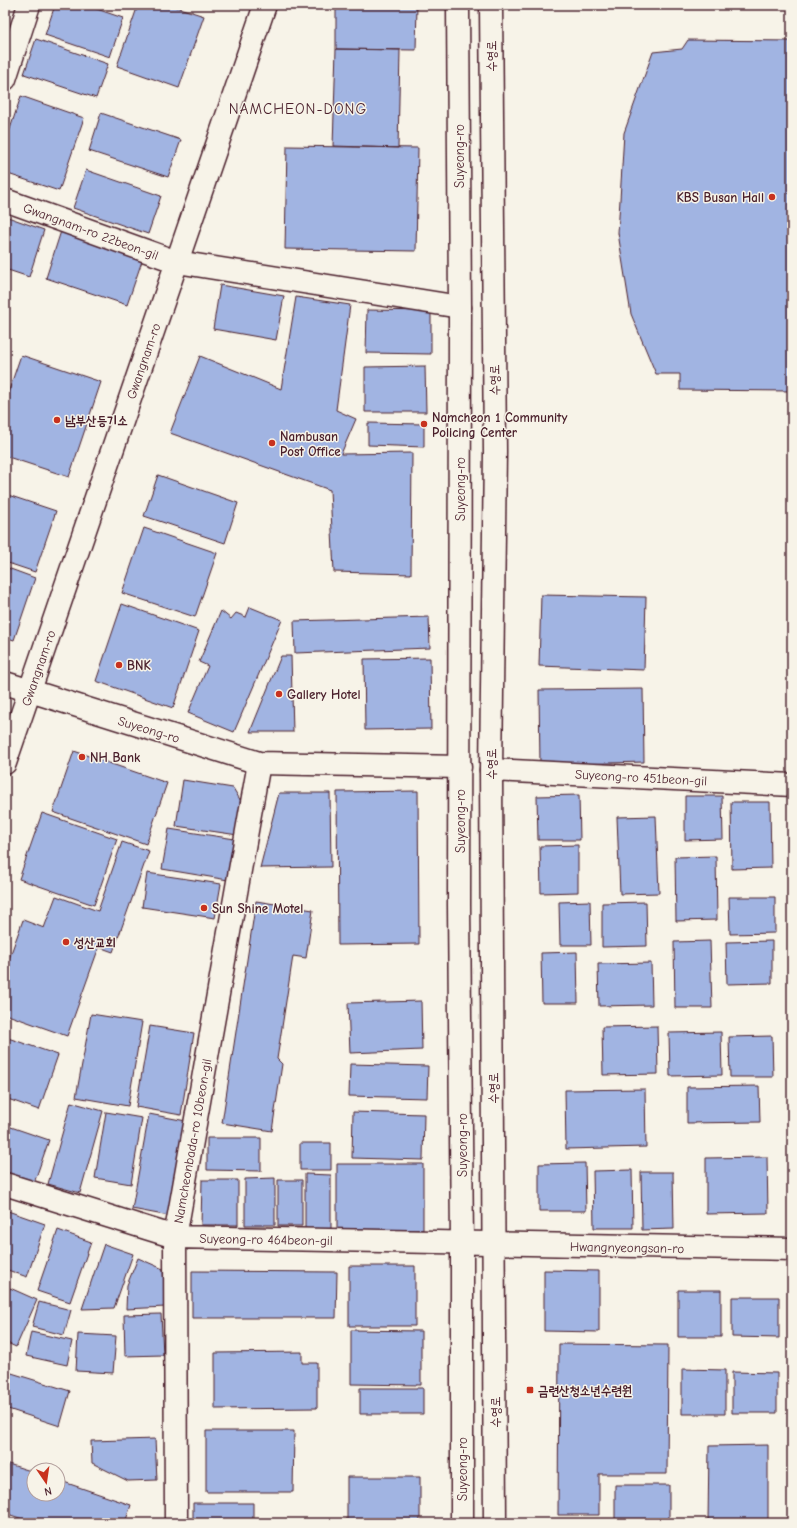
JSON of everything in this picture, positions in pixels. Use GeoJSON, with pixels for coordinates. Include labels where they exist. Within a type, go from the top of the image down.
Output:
{"type":"FeatureCollection","features":[{"type":"Feature","properties":{"kind":"main road"},"geometry":{"type":"LineString","coordinates":[[5,79],[29,5]]}},
{"type":"Feature","properties":{"kind":"main road","name":"Gwangnam-ro"},"geometry":{"type":"LineString","coordinates":[[5,763],[265,5]]}},
{"type":"Feature","properties":{"kind":"main road","name":"Suyeong-ro"},"geometry":{"type":"LineString","coordinates":[[458,5],[460,307],[459,905],[462,1244],[462,1523]]}},
{"type":"Feature","properties":{"kind":"main road","name":"수영로"},"geometry":{"type":"LineString","coordinates":[[491,5],[494,452],[491,770],[495,1523]]}},
{"type":"Feature","properties":{"kind":"main road","name":"Gwangnam-ro 22beon-gil"},"geometry":{"type":"LineString","coordinates":[[5,200],[177,262]]}},
{"type":"Feature","properties":{"kind":"main road"},"geometry":{"type":"LineString","coordinates":[[177,262],[460,307]]}},
{"type":"Feature","properties":{"kind":"main road","name":"Suyeong-ro"},"geometry":{"type":"LineString","coordinates":[[5,683],[259,763],[460,767]]}},
{"type":"Feature","properties":{"kind":"main road","name":"Namcheonbada-ro 10beon-gil"},"geometry":{"type":"LineString","coordinates":[[176,1523],[175,1237],[259,763]]}},
{"type":"Feature","properties":{"kind":"main road","name":"Suyeong-ro 451beon-gil"},"geometry":{"type":"LineString","coordinates":[[491,770],[792,785]]}},
{"type":"Feature","properties":{"kind":"main road","name":"Suyeong-ro 464beon-gil"},"geometry":{"type":"LineString","coordinates":[[5,1184],[175,1237],[462,1244]]}},
{"type":"Feature","properties":{"kind":"main road","name":"Hwangnyeongsan-ro"},"geometry":{"type":"LineString","coordinates":[[462,1244],[792,1249]]}},
{"type":"Feature","properties":{"kind":"building"},"geometry":{"type":"Polygon","coordinates":[[[55,5],[85,5],[123,18],[110,57],[45,35],[55,5]]]}},
{"type":"Feature","properties":{"kind":"building"},"geometry":{"type":"Polygon","coordinates":[[[138,5],[170,5],[204,16],[179,88],[117,66],[138,5]]]}},
{"type":"Feature","properties":{"kind":"building"},"geometry":{"type":"Polygon","coordinates":[[[336,5],[417,5],[416,50],[336,49],[336,5]]]}},
{"type":"Feature","properties":{"kind":"building"},"geometry":{"type":"Polygon","coordinates":[[[36,39],[108,64],[96,98],[24,74],[36,39]]]}},
{"type":"Feature","properties":{"kind":"building"},"geometry":{"type":"Polygon","coordinates":[[[688,40],[792,41],[792,391],[680,390],[680,374],[656,374],[631,314],[618,233],[624,133],[653,52],[682,49],[688,40]]]}},
{"type":"Feature","properties":{"kind":"building"},"geometry":{"type":"Polygon","coordinates":[[[336,49],[400,50],[398,148],[333,146],[336,49]]]}},
{"type":"Feature","properties":{"kind":"building"},"geometry":{"type":"Polygon","coordinates":[[[21,96],[84,118],[59,191],[5,173],[5,144],[21,96]]]}},
{"type":"Feature","properties":{"kind":"building"},"geometry":{"type":"Polygon","coordinates":[[[101,113],[181,140],[168,177],[89,151],[101,113]]]}},
{"type":"Feature","properties":{"kind":"building"},"geometry":{"type":"Polygon","coordinates":[[[287,146],[418,148],[416,251],[285,249],[287,146]]]}},
{"type":"Feature","properties":{"kind":"building"},"geometry":{"type":"Polygon","coordinates":[[[86,170],[161,196],[148,234],[73,208],[86,170]]]}},
{"type":"Feature","properties":{"kind":"building"},"geometry":{"type":"Polygon","coordinates":[[[5,216],[44,230],[29,277],[5,269],[5,216]]]}},
{"type":"Feature","properties":{"kind":"building"},"geometry":{"type":"Polygon","coordinates":[[[61,231],[143,258],[127,305],[46,278],[61,231]]]}},
{"type":"Feature","properties":{"kind":"building"},"geometry":{"type":"Polygon","coordinates":[[[220,285],[284,296],[276,340],[213,329],[220,285]]]}},
{"type":"Feature","properties":{"kind":"building","name":"Nambusan Post Office"},"geometry":{"type":"Polygon","coordinates":[[[296,297],[350,305],[336,410],[356,419],[341,454],[412,453],[411,574],[334,572],[330,490],[170,433],[200,356],[281,389],[296,297]]]}},
{"type":"Feature","properties":{"kind":"building"},"geometry":{"type":"Polygon","coordinates":[[[367,310],[431,311],[431,354],[366,353],[367,310]]]}},
{"type":"Feature","properties":{"kind":"building"},"geometry":{"type":"Polygon","coordinates":[[[5,331],[8,332],[5,341],[5,331]]]}},
{"type":"Feature","properties":{"kind":"building"},"geometry":{"type":"Polygon","coordinates":[[[21,355],[101,382],[69,477],[5,456],[5,402],[21,355]]]}},
{"type":"Feature","properties":{"kind":"building"},"geometry":{"type":"Polygon","coordinates":[[[425,366],[426,412],[365,412],[365,367],[425,366]]]}},
{"type":"Feature","properties":{"kind":"building"},"geometry":{"type":"Polygon","coordinates":[[[368,423],[424,424],[424,447],[368,445],[368,423]]]}},
{"type":"Feature","properties":{"kind":"building"},"geometry":{"type":"Polygon","coordinates":[[[158,475],[238,503],[225,543],[144,516],[158,475]]]}},
{"type":"Feature","properties":{"kind":"building"},"geometry":{"type":"Polygon","coordinates":[[[5,494],[56,511],[35,572],[5,562],[5,494]]]}},
{"type":"Feature","properties":{"kind":"building"},"geometry":{"type":"Polygon","coordinates":[[[144,528],[217,553],[195,617],[122,593],[144,528]]]}},
{"type":"Feature","properties":{"kind":"building"},"geometry":{"type":"Polygon","coordinates":[[[5,567],[35,578],[14,640],[5,637],[5,567]]]}},
{"type":"Feature","properties":{"kind":"building"},"geometry":{"type":"Polygon","coordinates":[[[541,595],[646,597],[644,670],[539,666],[541,595]]]}},
{"type":"Feature","properties":{"kind":"building"},"geometry":{"type":"Polygon","coordinates":[[[122,604],[199,631],[173,708],[96,681],[122,604]]]}},
{"type":"Feature","properties":{"kind":"building"},"geometry":{"type":"Polygon","coordinates":[[[250,607],[282,620],[234,732],[188,713],[208,666],[199,662],[221,611],[231,619],[236,613],[246,617],[250,607]]]}},
{"type":"Feature","properties":{"kind":"building"},"geometry":{"type":"Polygon","coordinates":[[[429,617],[430,648],[295,653],[294,621],[429,617]]]}},
{"type":"Feature","properties":{"kind":"building","name":"Gallery Hotel"},"geometry":{"type":"Polygon","coordinates":[[[281,656],[291,656],[293,732],[250,732],[281,656]]]}},
{"type":"Feature","properties":{"kind":"building"},"geometry":{"type":"Polygon","coordinates":[[[430,658],[431,729],[365,730],[364,659],[430,658]]]}},
{"type":"Feature","properties":{"kind":"building"},"geometry":{"type":"Polygon","coordinates":[[[643,689],[644,762],[540,765],[539,690],[643,689]]]}},
{"type":"Feature","properties":{"kind":"building"},"geometry":{"type":"Polygon","coordinates":[[[74,751],[167,783],[146,844],[53,812],[74,751]]]}},
{"type":"Feature","properties":{"kind":"building"},"geometry":{"type":"Polygon","coordinates":[[[183,780],[233,788],[242,803],[238,835],[176,826],[183,780]]]}},
{"type":"Feature","properties":{"kind":"building"},"geometry":{"type":"Polygon","coordinates":[[[418,791],[419,944],[338,945],[337,792],[418,791]]]}},
{"type":"Feature","properties":{"kind":"building"},"geometry":{"type":"Polygon","coordinates":[[[279,793],[330,793],[331,867],[260,868],[279,793]]]}},
{"type":"Feature","properties":{"kind":"building"},"geometry":{"type":"Polygon","coordinates":[[[579,795],[580,840],[538,840],[537,796],[579,795]]]}},
{"type":"Feature","properties":{"kind":"building"},"geometry":{"type":"Polygon","coordinates":[[[685,796],[722,796],[723,839],[685,840],[685,796]]]}},
{"type":"Feature","properties":{"kind":"building"},"geometry":{"type":"Polygon","coordinates":[[[731,802],[770,802],[771,868],[732,869],[731,802]]]}},
{"type":"Feature","properties":{"kind":"building"},"geometry":{"type":"Polygon","coordinates":[[[42,813],[117,839],[94,905],[19,879],[42,813]]]}},
{"type":"Feature","properties":{"kind":"building"},"geometry":{"type":"Polygon","coordinates":[[[656,816],[659,893],[620,894],[617,817],[656,816]]]}},
{"type":"Feature","properties":{"kind":"building"},"geometry":{"type":"Polygon","coordinates":[[[169,829],[235,839],[228,880],[162,869],[169,829]]]}},
{"type":"Feature","properties":{"kind":"building","name":"성산교회"},"geometry":{"type":"Polygon","coordinates":[[[122,842],[149,851],[113,952],[99,947],[67,1036],[5,1014],[5,970],[23,920],[44,928],[56,896],[98,911],[122,842]]]}},
{"type":"Feature","properties":{"kind":"building"},"geometry":{"type":"Polygon","coordinates":[[[578,845],[578,892],[541,893],[540,846],[578,845]]]}},
{"type":"Feature","properties":{"kind":"building"},"geometry":{"type":"Polygon","coordinates":[[[716,856],[717,920],[676,921],[675,857],[716,856]]]}},
{"type":"Feature","properties":{"kind":"building"},"geometry":{"type":"Polygon","coordinates":[[[147,873],[221,884],[215,918],[142,907],[147,873]]]}},
{"type":"Feature","properties":{"kind":"building"},"geometry":{"type":"Polygon","coordinates":[[[729,897],[775,897],[775,933],[730,934],[729,897]]]}},
{"type":"Feature","properties":{"kind":"building"},"geometry":{"type":"Polygon","coordinates":[[[256,901],[313,910],[306,958],[293,956],[277,1059],[282,1064],[272,1131],[222,1123],[256,901]]]}},
{"type":"Feature","properties":{"kind":"building"},"geometry":{"type":"Polygon","coordinates":[[[590,901],[591,945],[560,945],[559,902],[590,901]]]}},
{"type":"Feature","properties":{"kind":"building"},"geometry":{"type":"Polygon","coordinates":[[[646,902],[647,946],[602,947],[602,903],[646,902]]]}},
{"type":"Feature","properties":{"kind":"building"},"geometry":{"type":"Polygon","coordinates":[[[710,941],[712,1008],[675,1008],[674,942],[710,941]]]}},
{"type":"Feature","properties":{"kind":"building"},"geometry":{"type":"Polygon","coordinates":[[[772,941],[772,983],[727,984],[726,942],[772,941]]]}},
{"type":"Feature","properties":{"kind":"building"},"geometry":{"type":"Polygon","coordinates":[[[577,952],[578,1003],[542,1003],[541,953],[577,952]]]}},
{"type":"Feature","properties":{"kind":"building"},"geometry":{"type":"Polygon","coordinates":[[[651,963],[652,1005],[599,1006],[598,964],[651,963]]]}},
{"type":"Feature","properties":{"kind":"building"},"geometry":{"type":"Polygon","coordinates":[[[421,1001],[422,1050],[350,1053],[348,1003],[421,1001]]]}},
{"type":"Feature","properties":{"kind":"building"},"geometry":{"type":"Polygon","coordinates":[[[91,1014],[142,1022],[128,1106],[76,1097],[91,1014]]]}},
{"type":"Feature","properties":{"kind":"building"},"geometry":{"type":"Polygon","coordinates":[[[150,1026],[194,1033],[181,1115],[136,1107],[150,1026]]]}},
{"type":"Feature","properties":{"kind":"building"},"geometry":{"type":"Polygon","coordinates":[[[657,1026],[658,1074],[603,1075],[602,1027],[657,1026]]]}},
{"type":"Feature","properties":{"kind":"building"},"geometry":{"type":"Polygon","coordinates":[[[721,1032],[722,1075],[670,1076],[669,1033],[721,1032]]]}},
{"type":"Feature","properties":{"kind":"building"},"geometry":{"type":"Polygon","coordinates":[[[772,1036],[773,1077],[730,1077],[729,1037],[772,1036]]]}},
{"type":"Feature","properties":{"kind":"building"},"geometry":{"type":"Polygon","coordinates":[[[5,1037],[58,1055],[39,1110],[5,1098],[5,1037]]]}},
{"type":"Feature","properties":{"kind":"building"},"geometry":{"type":"Polygon","coordinates":[[[350,1064],[428,1066],[427,1098],[349,1096],[350,1064]]]}},
{"type":"Feature","properties":{"kind":"building"},"geometry":{"type":"Polygon","coordinates":[[[759,1086],[760,1122],[687,1123],[687,1087],[759,1086]]]}},
{"type":"Feature","properties":{"kind":"building"},"geometry":{"type":"Polygon","coordinates":[[[645,1089],[646,1147],[566,1149],[565,1090],[645,1089]]]}},
{"type":"Feature","properties":{"kind":"building"},"geometry":{"type":"Polygon","coordinates":[[[71,1102],[103,1111],[80,1193],[48,1184],[71,1102]]]}},
{"type":"Feature","properties":{"kind":"building"},"geometry":{"type":"Polygon","coordinates":[[[106,1112],[142,1118],[131,1184],[95,1178],[106,1112]]]}},
{"type":"Feature","properties":{"kind":"building"},"geometry":{"type":"Polygon","coordinates":[[[353,1112],[424,1114],[423,1160],[352,1158],[353,1112]]]}},
{"type":"Feature","properties":{"kind":"building"},"geometry":{"type":"Polygon","coordinates":[[[149,1114],[186,1121],[169,1216],[132,1209],[149,1114]]]}},
{"type":"Feature","properties":{"kind":"building"},"geometry":{"type":"Polygon","coordinates":[[[8,1126],[49,1140],[33,1186],[5,1176],[5,1133],[8,1126]]]}},
{"type":"Feature","properties":{"kind":"building"},"geometry":{"type":"Polygon","coordinates":[[[207,1138],[261,1138],[261,1171],[207,1170],[207,1138]]]}},
{"type":"Feature","properties":{"kind":"building"},"geometry":{"type":"Polygon","coordinates":[[[300,1143],[331,1143],[331,1170],[300,1170],[300,1143]]]}},
{"type":"Feature","properties":{"kind":"building"},"geometry":{"type":"Polygon","coordinates":[[[767,1157],[768,1213],[706,1214],[706,1158],[767,1157]]]}},
{"type":"Feature","properties":{"kind":"building"},"geometry":{"type":"Polygon","coordinates":[[[585,1163],[586,1211],[539,1211],[539,1164],[585,1163]]]}},
{"type":"Feature","properties":{"kind":"building"},"geometry":{"type":"Polygon","coordinates":[[[337,1164],[423,1164],[423,1230],[337,1229],[337,1164]]]}},
{"type":"Feature","properties":{"kind":"building"},"geometry":{"type":"Polygon","coordinates":[[[632,1170],[633,1228],[594,1228],[593,1171],[632,1170]]]}},
{"type":"Feature","properties":{"kind":"building"},"geometry":{"type":"Polygon","coordinates":[[[641,1172],[673,1172],[674,1229],[642,1230],[641,1172]]]}},
{"type":"Feature","properties":{"kind":"building"},"geometry":{"type":"Polygon","coordinates":[[[305,1174],[331,1175],[331,1229],[305,1229],[305,1174]]]}},
{"type":"Feature","properties":{"kind":"building"},"geometry":{"type":"Polygon","coordinates":[[[275,1178],[275,1225],[245,1225],[245,1179],[275,1178]]]}},
{"type":"Feature","properties":{"kind":"building"},"geometry":{"type":"Polygon","coordinates":[[[202,1180],[238,1180],[238,1225],[201,1225],[202,1180]]]}},
{"type":"Feature","properties":{"kind":"building"},"geometry":{"type":"Polygon","coordinates":[[[278,1180],[302,1180],[302,1226],[278,1226],[278,1180]]]}},
{"type":"Feature","properties":{"kind":"building"},"geometry":{"type":"Polygon","coordinates":[[[5,1210],[45,1224],[27,1277],[5,1269],[5,1210]]]}},
{"type":"Feature","properties":{"kind":"building"},"geometry":{"type":"Polygon","coordinates":[[[58,1230],[91,1242],[70,1302],[37,1291],[58,1230]]]}},
{"type":"Feature","properties":{"kind":"building"},"geometry":{"type":"Polygon","coordinates":[[[104,1244],[133,1254],[114,1308],[82,1309],[104,1244]]]}},
{"type":"Feature","properties":{"kind":"building"},"geometry":{"type":"Polygon","coordinates":[[[138,1258],[163,1269],[165,1307],[126,1309],[127,1285],[138,1258]]]}},
{"type":"Feature","properties":{"kind":"building"},"geometry":{"type":"Polygon","coordinates":[[[349,1266],[415,1266],[415,1326],[349,1326],[349,1266]]]}},
{"type":"Feature","properties":{"kind":"building"},"geometry":{"type":"Polygon","coordinates":[[[544,1270],[599,1271],[599,1332],[544,1331],[544,1270]]]}},
{"type":"Feature","properties":{"kind":"building"},"geometry":{"type":"Polygon","coordinates":[[[192,1271],[337,1272],[336,1318],[192,1318],[192,1271]]]}},
{"type":"Feature","properties":{"kind":"building"},"geometry":{"type":"Polygon","coordinates":[[[10,1288],[37,1300],[16,1347],[5,1342],[5,1298],[10,1288]]]}},
{"type":"Feature","properties":{"kind":"building"},"geometry":{"type":"Polygon","coordinates":[[[678,1290],[721,1290],[721,1337],[678,1337],[678,1290]]]}},
{"type":"Feature","properties":{"kind":"building"},"geometry":{"type":"Polygon","coordinates":[[[732,1297],[779,1297],[779,1338],[732,1337],[732,1297]]]}},
{"type":"Feature","properties":{"kind":"building"},"geometry":{"type":"Polygon","coordinates":[[[39,1302],[71,1310],[64,1335],[32,1327],[39,1302]]]}},
{"type":"Feature","properties":{"kind":"building"},"geometry":{"type":"Polygon","coordinates":[[[161,1314],[163,1355],[125,1356],[124,1315],[161,1314]]]}},
{"type":"Feature","properties":{"kind":"building"},"geometry":{"type":"Polygon","coordinates":[[[351,1330],[421,1331],[421,1385],[351,1384],[351,1330]]]}},
{"type":"Feature","properties":{"kind":"building"},"geometry":{"type":"Polygon","coordinates":[[[31,1332],[72,1341],[67,1365],[26,1356],[31,1332]]]}},
{"type":"Feature","properties":{"kind":"building"},"geometry":{"type":"Polygon","coordinates":[[[78,1334],[116,1336],[113,1373],[76,1371],[78,1334]]]}},
{"type":"Feature","properties":{"kind":"building"},"geometry":{"type":"Polygon","coordinates":[[[559,1344],[668,1345],[667,1474],[599,1474],[599,1515],[558,1515],[559,1344]]]}},
{"type":"Feature","properties":{"kind":"building"},"geometry":{"type":"Polygon","coordinates":[[[302,1352],[302,1363],[317,1363],[317,1408],[215,1409],[215,1353],[302,1352]]]}},
{"type":"Feature","properties":{"kind":"building"},"geometry":{"type":"Polygon","coordinates":[[[682,1369],[725,1370],[725,1414],[682,1414],[682,1369]]]}},
{"type":"Feature","properties":{"kind":"building"},"geometry":{"type":"Polygon","coordinates":[[[5,1371],[70,1391],[60,1426],[5,1408],[5,1371]]]}},
{"type":"Feature","properties":{"kind":"building"},"geometry":{"type":"Polygon","coordinates":[[[732,1372],[777,1373],[777,1413],[732,1413],[732,1372]]]}},
{"type":"Feature","properties":{"kind":"building"},"geometry":{"type":"Polygon","coordinates":[[[360,1388],[423,1388],[423,1414],[360,1414],[360,1388]]]}},
{"type":"Feature","properties":{"kind":"building"},"geometry":{"type":"Polygon","coordinates":[[[206,1431],[294,1431],[293,1492],[206,1492],[206,1431]]]}},
{"type":"Feature","properties":{"kind":"building"},"geometry":{"type":"Polygon","coordinates":[[[155,1439],[157,1480],[128,1481],[92,1463],[91,1441],[155,1439]]]}},
{"type":"Feature","properties":{"kind":"building"},"geometry":{"type":"Polygon","coordinates":[[[768,1445],[768,1523],[708,1523],[709,1446],[768,1445]]]}},
{"type":"Feature","properties":{"kind":"building"},"geometry":{"type":"Polygon","coordinates":[[[5,1463],[26,1470],[26,1502],[66,1502],[66,1483],[131,1505],[125,1523],[34,1523],[5,1513],[5,1463]]]}},
{"type":"Feature","properties":{"kind":"building"},"geometry":{"type":"Polygon","coordinates":[[[347,1477],[420,1477],[420,1523],[347,1523],[347,1477]]]}},
{"type":"Feature","properties":{"kind":"building"},"geometry":{"type":"Polygon","coordinates":[[[615,1485],[669,1485],[669,1523],[615,1523],[615,1485]]]}},
{"type":"Feature","properties":{"kind":"building"},"geometry":{"type":"Polygon","coordinates":[[[193,1503],[253,1503],[253,1523],[193,1523],[193,1503]]]}},
{"type":"Feature","properties":{"kind":"place","name":"KBS Busan Hall"},"geometry":{"type":"Point","coordinates":[772,197]}},
{"type":"Feature","properties":{"kind":"place","name":"남부산등기소"},"geometry":{"type":"Point","coordinates":[57,420]}},
{"type":"Feature","properties":{"kind":"place","name":"Namcheon 1 Community Policing Center"},"geometry":{"type":"Point","coordinates":[424,424]}},
{"type":"Feature","properties":{"kind":"place","name":"Nambusan Post Office"},"geometry":{"type":"Point","coordinates":[272,443]}},
{"type":"Feature","properties":{"kind":"place","name":"BNK"},"geometry":{"type":"Point","coordinates":[119,665]}},
{"type":"Feature","properties":{"kind":"place","name":"Gallery Hotel"},"geometry":{"type":"Point","coordinates":[279,694]}},
{"type":"Feature","properties":{"kind":"place","name":"NH Bank"},"geometry":{"type":"Point","coordinates":[82,757]}},
{"type":"Feature","properties":{"kind":"place","name":"Sun Shine Motel"},"geometry":{"type":"Point","coordinates":[204,908]}},
{"type":"Feature","properties":{"kind":"place","name":"성산교회"},"geometry":{"type":"Point","coordinates":[66,942]}},
{"type":"Feature","properties":{"kind":"place","name":"금련산청소년수련원"},"geometry":{"type":"Point","coordinates":[530,1390]}},
{"type":"Feature","properties":{"kind":"district","name":"NAMCHEON-DONG"},"geometry":{"type":"Point","coordinates":[298,109]}}]}
